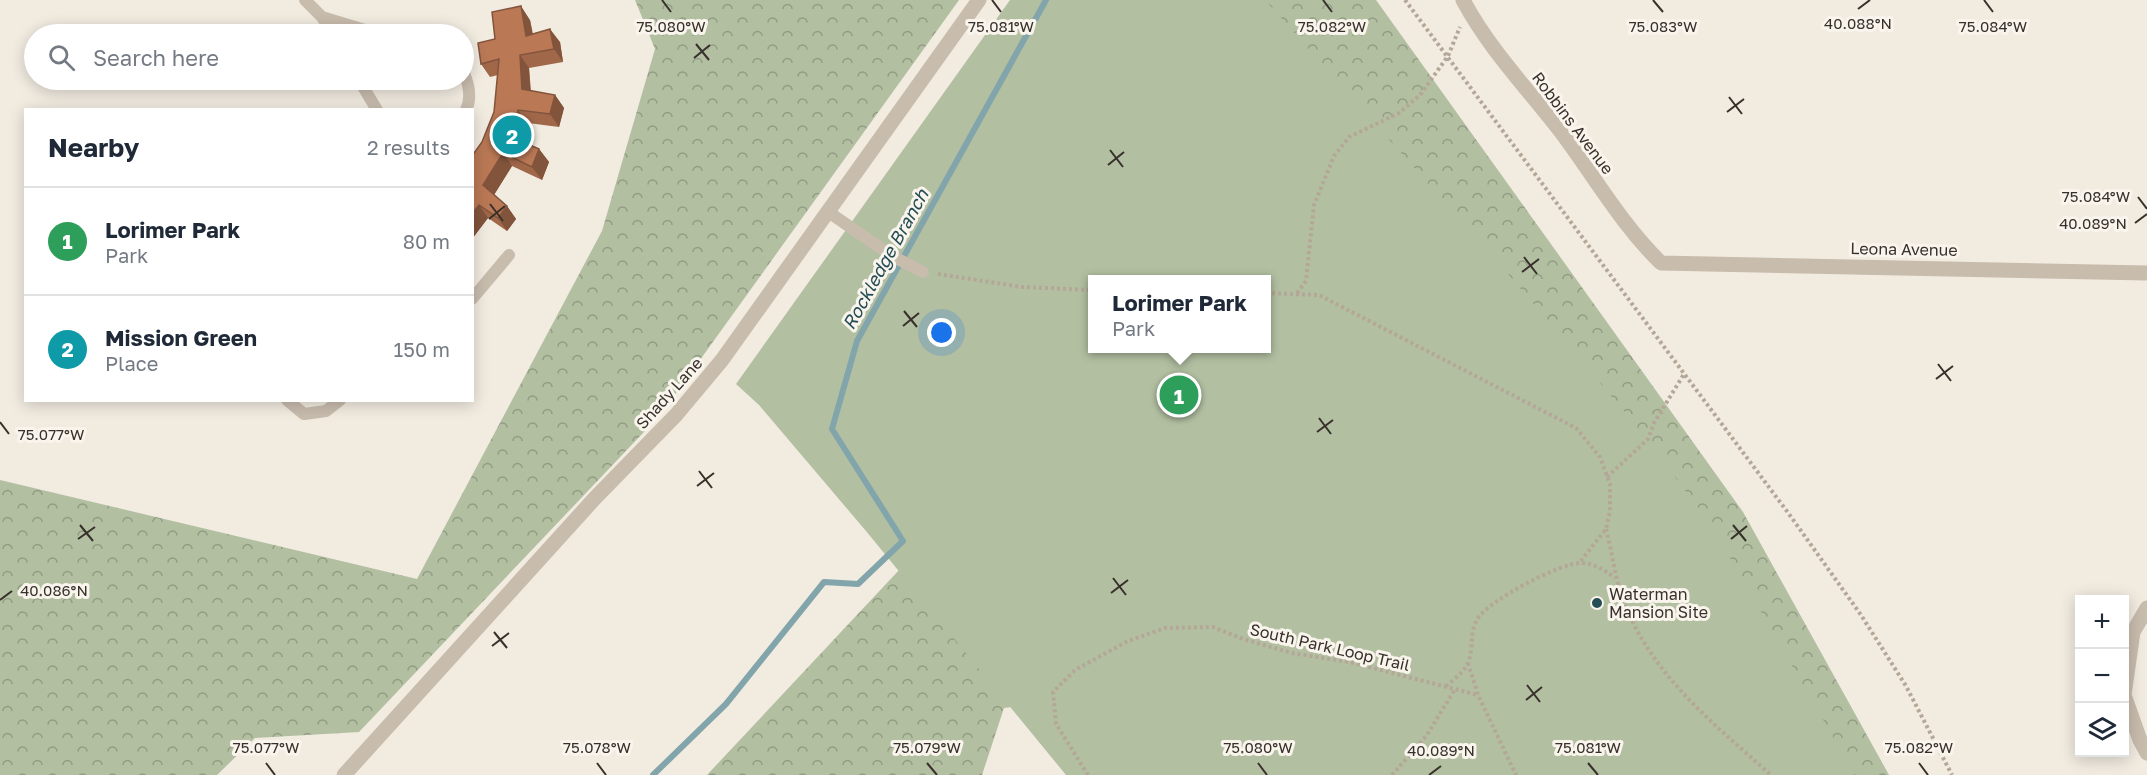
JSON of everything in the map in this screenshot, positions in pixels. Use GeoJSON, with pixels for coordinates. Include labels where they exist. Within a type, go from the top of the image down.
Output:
{"type":"FeatureCollection","features":[{"type":"Feature","properties":{"kind":"street","name":"Shady Lane"},"geometry":{"type":"LineString","coordinates":[[344,775],[596,498],[676,415],[722,360],[978,0]]}},
{"type":"Feature","properties":{"kind":"street","name":"Robbins Avenue"},"geometry":{"type":"LineString","coordinates":[[1463,0],[1482,34],[1561,133],[1636,239],[1661,263]]}},
{"type":"Feature","properties":{"kind":"street","name":"Leona Avenue"},"geometry":{"type":"LineString","coordinates":[[1661,263],[2147,273]]}},
{"type":"Feature","properties":{"kind":"street"},"geometry":{"type":"LineString","coordinates":[[2129,660],[2133,632],[2147,608]]}},
{"type":"Feature","properties":{"kind":"street"},"geometry":{"type":"LineString","coordinates":[[2127,703],[2147,753]]}},
{"type":"Feature","properties":{"kind":"lane"},"geometry":{"type":"LineString","coordinates":[[305,0],[326,24]]}},
{"type":"Feature","properties":{"kind":"lane"},"geometry":{"type":"LineString","coordinates":[[322,17],[345,24]]}},
{"type":"Feature","properties":{"kind":"lane"},"geometry":{"type":"LineString","coordinates":[[365,90],[376,108]]}},
{"type":"Feature","properties":{"kind":"lane"},"geometry":{"type":"LineString","coordinates":[[467,108],[469,90]]}},
{"type":"Feature","properties":{"kind":"lane"},"geometry":{"type":"LineString","coordinates":[[827,211],[892,256],[923,272]]}},
{"type":"Feature","properties":{"kind":"lane"},"geometry":{"type":"LineString","coordinates":[[474,297],[508,255]]}},
{"type":"Feature","properties":{"kind":"lane"},"geometry":{"type":"LineString","coordinates":[[289,402],[304,414],[326,411],[337,402]]}},
{"type":"Feature","properties":{"kind":"path"},"geometry":{"type":"LineString","coordinates":[[1405,0],[1861,615],[1906,687],[1952,775]]}},
{"type":"Feature","properties":{"kind":"path"},"geometry":{"type":"LineString","coordinates":[[1296,293],[1306,281],[1314,205],[1334,156],[1349,137],[1399,113],[1420,95],[1448,56],[1457,31],[1471,15]]}},
{"type":"Feature","properties":{"kind":"path"},"geometry":{"type":"LineString","coordinates":[[923,272],[1022,287],[1088,291]]}},
{"type":"Feature","properties":{"kind":"path"},"geometry":{"type":"LineString","coordinates":[[1271,293],[1318,295],[1576,428],[1600,457],[1607,477],[1610,511],[1606,529],[1616,579],[1633,623],[1660,666],[1723,735],[1771,775]]}},
{"type":"Feature","properties":{"kind":"path"},"geometry":{"type":"LineString","coordinates":[[1607,477],[1648,439],[1654,423],[1684,374]]}},
{"type":"Feature","properties":{"kind":"path"},"geometry":{"type":"LineString","coordinates":[[1580,562],[1606,529]]}},
{"type":"Feature","properties":{"kind":"path"},"geometry":{"type":"LineString","coordinates":[[1516,775],[1478,695],[1468,663],[1472,632],[1479,617],[1491,604],[1532,580],[1580,562],[1597,565],[1616,579]]}},
{"type":"Feature","properties":{"kind":"path","name":"South Park Loop Trail"},"geometry":{"type":"LineString","coordinates":[[1088,775],[1056,724],[1053,692],[1075,670],[1128,641],[1165,628],[1213,627],[1243,639],[1292,653],[1354,663],[1446,687]]}},
{"type":"Feature","properties":{"kind":"path"},"geometry":{"type":"LineString","coordinates":[[1468,663],[1446,687],[1478,695]]}},
{"type":"Feature","properties":{"kind":"path"},"geometry":{"type":"LineString","coordinates":[[1392,775],[1427,735],[1455,689]]}},
{"type":"Feature","properties":{"kind":"green space"},"geometry":{"type":"Polygon","coordinates":[[[635,0],[959,0],[661,414],[359,732],[255,738],[217,775],[0,775],[0,480],[417,579],[602,231],[655,49],[635,0]]]}},
{"type":"Feature","properties":{"kind":"green space"},"geometry":{"type":"Polygon","coordinates":[[[1010,0],[1265,0],[1498,262],[1633,422],[1710,523],[1855,775],[1066,775],[866,531],[759,405],[736,384],[1010,0]]]}},
{"type":"Feature","properties":{"kind":"green space"},"geometry":{"type":"Polygon","coordinates":[[[1079,0],[1376,0],[1743,512],[1889,775],[1758,775],[1254,675],[1004,708],[982,775],[707,775],[931,536],[1079,0]]]}},
{"type":"Feature","properties":{"kind":"building"},"geometry":{"type":"Polygon","coordinates":[[[521,6],[526,36],[550,29],[554,49],[520,55],[522,89],[555,95],[550,114],[518,110],[511,137],[539,149],[532,167],[503,153],[483,185],[507,206],[498,218],[479,205],[474,211],[474,153],[482,142],[494,112],[499,59],[481,64],[478,43],[495,39],[492,12],[521,6]]]}},
{"type":"Feature","properties":{"kind":"waterway","name":"Rockledge Branch"},"geometry":{"type":"LineString","coordinates":[[653,775],[726,704],[824,582],[858,584],[903,541],[832,429],[857,341],[1046,0]]}},
{"type":"Feature","properties":{"kind":"place","name":"Mission Green"},"geometry":{"type":"Point","coordinates":[512,135]}},
{"type":"Feature","properties":{"kind":"place","name":"Lorimer Park"},"geometry":{"type":"Point","coordinates":[1179,395]}},
{"type":"Feature","properties":{"kind":"place","name":"Waterman Mansion Site"},"geometry":{"type":"Point","coordinates":[1597,603]}}]}
